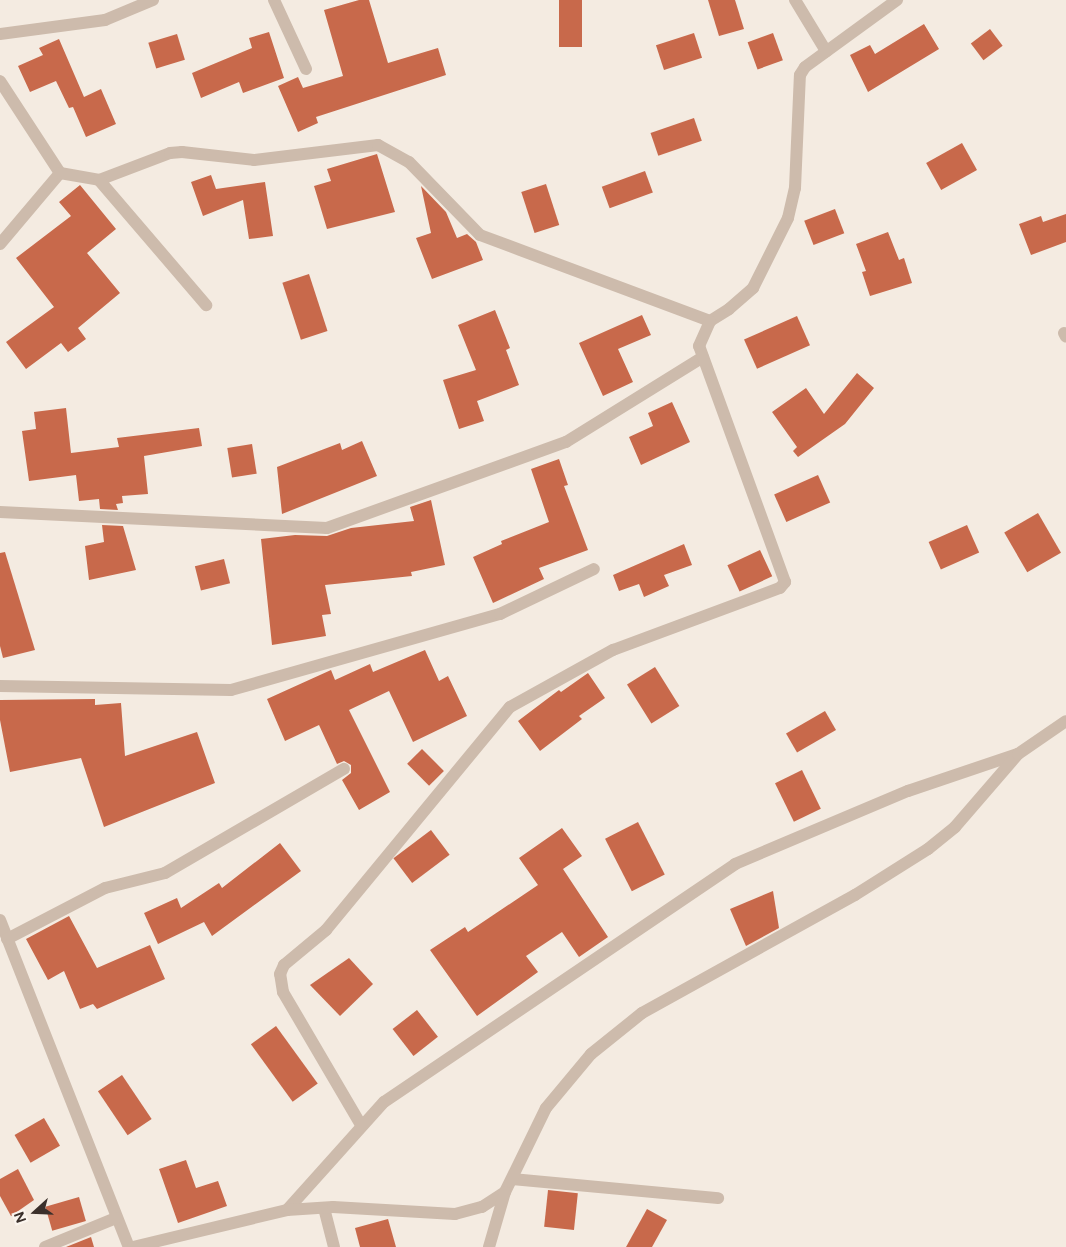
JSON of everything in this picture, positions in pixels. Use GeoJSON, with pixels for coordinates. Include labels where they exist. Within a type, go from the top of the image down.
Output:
{"type":"FeatureCollection","features":[{"type":"Feature","properties":{"kind":"street"},"geometry":{"type":"LineString","coordinates":[[0,34],[105,20],[153,0]]}},
{"type":"Feature","properties":{"kind":"street"},"geometry":{"type":"LineString","coordinates":[[274,0],[306,69]]}},
{"type":"Feature","properties":{"kind":"street"},"geometry":{"type":"LineString","coordinates":[[795,0],[826,51]]}},
{"type":"Feature","properties":{"kind":"street"},"geometry":{"type":"LineString","coordinates":[[361,1125],[283,992],[280,974],[284,965],[326,930],[510,707],[613,650],[780,588],[785,582],[699,346],[710,321],[729,310],[753,288],[788,218],[795,188],[800,75],[826,51],[897,0]]}},
{"type":"Feature","properties":{"kind":"street"},"geometry":{"type":"LineString","coordinates":[[0,82],[60,173],[99,180],[170,153],[254,160],[378,145],[409,162],[480,236],[710,321]]}},
{"type":"Feature","properties":{"kind":"street"},"geometry":{"type":"LineString","coordinates":[[0,244],[60,173]]}},
{"type":"Feature","properties":{"kind":"street"},"geometry":{"type":"LineString","coordinates":[[99,180],[206,305]]}},
{"type":"Feature","properties":{"kind":"street"},"geometry":{"type":"LineString","coordinates":[[0,512],[327,528],[566,442],[703,357]]}},
{"type":"Feature","properties":{"kind":"street"},"geometry":{"type":"LineString","coordinates":[[0,686],[231,690],[500,614],[594,569]]}},
{"type":"Feature","properties":{"kind":"street"},"geometry":{"type":"LineString","coordinates":[[287,1210],[361,1125],[384,1102],[735,864],[908,791],[1018,754],[1066,722]]}},
{"type":"Feature","properties":{"kind":"street"},"geometry":{"type":"LineString","coordinates":[[489,1247],[505,1192],[546,1108],[591,1054],[642,1013],[846,899],[928,850],[955,827],[1018,754]]}},
{"type":"Feature","properties":{"kind":"street"},"geometry":{"type":"LineString","coordinates":[[7,939],[105,888],[165,873],[344,769]]}},
{"type":"Feature","properties":{"kind":"street"},"geometry":{"type":"LineString","coordinates":[[0,920],[129,1247]]}},
{"type":"Feature","properties":{"kind":"street"},"geometry":{"type":"LineString","coordinates":[[512,1179],[718,1198]]}},
{"type":"Feature","properties":{"kind":"street"},"geometry":{"type":"LineString","coordinates":[[133,1247],[287,1210],[324,1208],[456,1214],[482,1207],[505,1192]]}},
{"type":"Feature","properties":{"kind":"street"},"geometry":{"type":"LineString","coordinates":[[324,1208],[334,1247]]}},
{"type":"Feature","properties":{"kind":"street"},"geometry":{"type":"LineString","coordinates":[[45,1247],[116,1218]]}},
{"type":"Feature","properties":{"kind":"building"},"geometry":{"type":"Polygon","coordinates":[[[359,0],[369,0],[388,63],[438,48],[446,75],[316,117],[318,123],[298,132],[278,86],[298,77],[303,88],[343,76],[324,10],[359,0]]]}},
{"type":"Feature","properties":{"kind":"building"},"geometry":{"type":"Polygon","coordinates":[[[559,0],[582,0],[582,47],[559,47],[559,0]]]}},
{"type":"Feature","properties":{"kind":"building"},"geometry":{"type":"Polygon","coordinates":[[[708,0],[735,0],[744,29],[719,36],[708,0]]]}},
{"type":"Feature","properties":{"kind":"building"},"geometry":{"type":"Polygon","coordinates":[[[924,24],[939,49],[868,92],[850,55],[870,45],[875,54],[924,24]]]}},
{"type":"Feature","properties":{"kind":"building"},"geometry":{"type":"Polygon","coordinates":[[[990,29],[1003,46],[983,60],[971,43],[990,29]]]}},
{"type":"Feature","properties":{"kind":"building"},"geometry":{"type":"Polygon","coordinates":[[[269,32],[284,78],[243,93],[239,82],[201,98],[192,73],[252,48],[249,38],[269,32]]]}},
{"type":"Feature","properties":{"kind":"building"},"geometry":{"type":"Polygon","coordinates":[[[694,33],[702,58],[664,70],[656,45],[694,33]]]}},
{"type":"Feature","properties":{"kind":"building"},"geometry":{"type":"Polygon","coordinates":[[[773,33],[783,60],[758,69],[748,42],[773,33]]]}},
{"type":"Feature","properties":{"kind":"building"},"geometry":{"type":"Polygon","coordinates":[[[177,34],[185,60],[156,69],[148,43],[177,34]]]}},
{"type":"Feature","properties":{"kind":"building"},"geometry":{"type":"Polygon","coordinates":[[[59,39],[84,97],[101,89],[116,124],[86,137],[73,107],[69,108],[56,81],[30,92],[18,66],[43,55],[39,48],[59,39]]]}},
{"type":"Feature","properties":{"kind":"building"},"geometry":{"type":"Polygon","coordinates":[[[694,118],[702,141],[658,156],[651,133],[694,118]]]}},
{"type":"Feature","properties":{"kind":"building"},"geometry":{"type":"Polygon","coordinates":[[[962,143],[977,170],[941,190],[926,163],[962,143]]]}},
{"type":"Feature","properties":{"kind":"building"},"geometry":{"type":"Polygon","coordinates":[[[377,154],[395,212],[327,229],[314,186],[331,181],[327,169],[377,154]]]}},
{"type":"Feature","properties":{"kind":"building"},"geometry":{"type":"Polygon","coordinates":[[[645,171],[653,193],[610,208],[602,187],[645,171]]]}},
{"type":"Feature","properties":{"kind":"building"},"geometry":{"type":"Polygon","coordinates":[[[211,175],[216,189],[265,182],[273,236],[249,239],[243,200],[203,216],[191,182],[211,175]]]}},
{"type":"Feature","properties":{"kind":"building"},"geometry":{"type":"Polygon","coordinates":[[[546,184],[559,225],[535,233],[521,192],[546,184]]]}},
{"type":"Feature","properties":{"kind":"building"},"geometry":{"type":"Polygon","coordinates":[[[80,185],[116,229],[87,253],[120,293],[78,328],[86,339],[68,352],[61,343],[26,369],[6,342],[54,307],[16,258],[71,216],[59,202],[80,185]]]}},
{"type":"Feature","properties":{"kind":"building"},"geometry":{"type":"Polygon","coordinates":[[[421,186],[446,212],[457,238],[467,234],[476,242],[483,260],[432,279],[416,238],[431,233],[421,186]]]}},
{"type":"Feature","properties":{"kind":"building"},"geometry":{"type":"Polygon","coordinates":[[[835,209],[844,233],[814,245],[804,221],[835,209]]]}},
{"type":"Feature","properties":{"kind":"building"},"geometry":{"type":"Polygon","coordinates":[[[1066,214],[1066,242],[1031,255],[1019,224],[1041,216],[1043,222],[1066,214]]]}},
{"type":"Feature","properties":{"kind":"building"},"geometry":{"type":"Polygon","coordinates":[[[888,232],[899,260],[904,258],[912,283],[870,296],[862,272],[866,271],[856,244],[888,232]]]}},
{"type":"Feature","properties":{"kind":"building"},"geometry":{"type":"Polygon","coordinates":[[[309,274],[328,331],[301,340],[282,283],[309,274]]]}},
{"type":"Feature","properties":{"kind":"building"},"geometry":{"type":"Polygon","coordinates":[[[495,310],[510,348],[506,350],[519,385],[477,401],[484,421],[459,429],[443,380],[476,370],[458,325],[495,310]]]}},
{"type":"Feature","properties":{"kind":"building"},"geometry":{"type":"Polygon","coordinates":[[[642,315],[651,335],[618,349],[633,382],[603,396],[579,343],[642,315]]]}},
{"type":"Feature","properties":{"kind":"building"},"geometry":{"type":"Polygon","coordinates":[[[797,316],[810,345],[757,369],[744,340],[797,316]]]}},
{"type":"Feature","properties":{"kind":"building"},"geometry":{"type":"Polygon","coordinates":[[[857,373],[874,388],[845,424],[798,457],[793,451],[797,447],[772,412],[806,388],[824,414],[857,373]]]}},
{"type":"Feature","properties":{"kind":"building"},"geometry":{"type":"Polygon","coordinates":[[[672,402],[690,442],[641,465],[629,437],[653,426],[648,413],[672,402]]]}},
{"type":"Feature","properties":{"kind":"building"},"geometry":{"type":"Polygon","coordinates":[[[66,408],[71,453],[119,447],[117,438],[199,428],[202,446],[144,456],[148,494],[122,496],[123,503],[116,504],[118,510],[100,509],[99,499],[79,501],[76,475],[29,481],[22,431],[36,429],[34,412],[66,408]]]}},
{"type":"Feature","properties":{"kind":"building"},"geometry":{"type":"Polygon","coordinates":[[[362,441],[377,476],[282,514],[277,467],[340,443],[342,450],[362,441]]]}},
{"type":"Feature","properties":{"kind":"building"},"geometry":{"type":"Polygon","coordinates":[[[252,444],[257,474],[232,478],[227,448],[252,444]]]}},
{"type":"Feature","properties":{"kind":"building"},"geometry":{"type":"Polygon","coordinates":[[[559,459],[568,485],[564,486],[588,550],[539,568],[544,579],[493,603],[473,557],[502,544],[501,541],[549,522],[531,469],[559,459]]]}},
{"type":"Feature","properties":{"kind":"building"},"geometry":{"type":"Polygon","coordinates":[[[818,475],[830,502],[786,522],[774,495],[818,475]]]}},
{"type":"Feature","properties":{"kind":"building"},"geometry":{"type":"Polygon","coordinates":[[[431,500],[445,565],[411,572],[412,576],[325,585],[331,614],[322,615],[326,636],[272,645],[261,539],[295,535],[327,536],[351,528],[414,521],[410,507],[431,500]]]}},
{"type":"Feature","properties":{"kind":"building"},"geometry":{"type":"Polygon","coordinates":[[[1038,513],[1061,553],[1027,572],[1004,532],[1038,513]]]}},
{"type":"Feature","properties":{"kind":"building"},"geometry":{"type":"Polygon","coordinates":[[[102,525],[123,526],[136,570],[89,580],[85,546],[104,542],[102,525]]]}},
{"type":"Feature","properties":{"kind":"building"},"geometry":{"type":"Polygon","coordinates":[[[967,525],[979,552],[941,569],[929,542],[967,525]]]}},
{"type":"Feature","properties":{"kind":"building"},"geometry":{"type":"Polygon","coordinates":[[[684,544],[692,565],[664,575],[669,586],[644,597],[639,584],[619,591],[613,575],[684,544]]]}},
{"type":"Feature","properties":{"kind":"building"},"geometry":{"type":"Polygon","coordinates":[[[760,550],[772,576],[740,591],[727,565],[760,550]]]}},
{"type":"Feature","properties":{"kind":"building"},"geometry":{"type":"Polygon","coordinates":[[[5,552],[35,650],[3,658],[0,646],[0,553],[5,552]]]}},
{"type":"Feature","properties":{"kind":"building"},"geometry":{"type":"Polygon","coordinates":[[[224,559],[230,583],[201,591],[195,566],[224,559]]]}},
{"type":"Feature","properties":{"kind":"building"},"geometry":{"type":"Polygon","coordinates":[[[425,650],[439,681],[448,676],[467,716],[413,742],[389,691],[349,710],[390,792],[359,810],[342,780],[351,773],[351,765],[344,761],[337,764],[319,725],[285,741],[267,699],[331,670],[335,680],[370,664],[373,672],[425,650]]]}},
{"type":"Feature","properties":{"kind":"building"},"geometry":{"type":"Polygon","coordinates":[[[655,667],[679,706],[651,723],[627,684],[655,667]]]}},
{"type":"Feature","properties":{"kind":"building"},"geometry":{"type":"Polygon","coordinates":[[[588,673],[605,698],[579,716],[582,719],[540,751],[518,721],[559,690],[561,692],[588,673]]]}},
{"type":"Feature","properties":{"kind":"building"},"geometry":{"type":"Polygon","coordinates":[[[95,699],[95,705],[121,703],[125,756],[197,732],[215,783],[104,827],[81,758],[10,772],[0,720],[0,700],[95,699]]]}},
{"type":"Feature","properties":{"kind":"building"},"geometry":{"type":"Polygon","coordinates":[[[825,711],[836,730],[797,753],[786,734],[825,711]]]}},
{"type":"Feature","properties":{"kind":"building"},"geometry":{"type":"Polygon","coordinates":[[[422,749],[444,771],[429,786],[407,764],[422,749]]]}},
{"type":"Feature","properties":{"kind":"building"},"geometry":{"type":"Polygon","coordinates":[[[802,770],[821,809],[794,822],[775,783],[802,770]]]}},
{"type":"Feature","properties":{"kind":"building"},"geometry":{"type":"Polygon","coordinates":[[[638,822],[665,875],[632,891],[605,839],[638,822]]]}},
{"type":"Feature","properties":{"kind":"building"},"geometry":{"type":"Polygon","coordinates":[[[562,828],[582,856],[563,869],[608,937],[579,957],[562,932],[526,956],[538,972],[477,1016],[430,950],[465,927],[468,932],[538,885],[519,858],[562,828]]]}},
{"type":"Feature","properties":{"kind":"building"},"geometry":{"type":"Polygon","coordinates":[[[431,830],[450,855],[412,883],[393,858],[431,830]]]}},
{"type":"Feature","properties":{"kind":"building"},"geometry":{"type":"Polygon","coordinates":[[[280,843],[301,871],[212,936],[204,922],[158,944],[144,913],[177,898],[181,908],[219,883],[222,888],[280,843]]]}},
{"type":"Feature","properties":{"kind":"building"},"geometry":{"type":"Polygon","coordinates":[[[773,891],[779,928],[746,946],[730,909],[773,891]]]}},
{"type":"Feature","properties":{"kind":"building"},"geometry":{"type":"Polygon","coordinates":[[[69,916],[97,968],[150,945],[165,979],[97,1009],[93,1004],[80,1009],[64,971],[48,980],[26,939],[69,916]]]}},
{"type":"Feature","properties":{"kind":"building"},"geometry":{"type":"Polygon","coordinates":[[[349,958],[373,984],[340,1016],[310,985],[349,958]]]}},
{"type":"Feature","properties":{"kind":"building"},"geometry":{"type":"Polygon","coordinates":[[[417,1010],[438,1037],[414,1056],[393,1029],[417,1010]]]}},
{"type":"Feature","properties":{"kind":"building"},"geometry":{"type":"Polygon","coordinates":[[[276,1026],[318,1083],[293,1102],[251,1044],[276,1026]]]}},
{"type":"Feature","properties":{"kind":"building"},"geometry":{"type":"Polygon","coordinates":[[[122,1075],[152,1119],[128,1135],[98,1091],[122,1075]]]}},
{"type":"Feature","properties":{"kind":"building"},"geometry":{"type":"Polygon","coordinates":[[[44,1118],[60,1146],[31,1163],[15,1135],[44,1118]]]}},
{"type":"Feature","properties":{"kind":"building"},"geometry":{"type":"Polygon","coordinates":[[[186,1160],[196,1188],[218,1181],[227,1206],[178,1223],[159,1169],[186,1160]]]}},
{"type":"Feature","properties":{"kind":"building"},"geometry":{"type":"Polygon","coordinates":[[[18,1169],[34,1200],[11,1216],[0,1196],[0,1179],[18,1169]]]}},
{"type":"Feature","properties":{"kind":"building"},"geometry":{"type":"Polygon","coordinates":[[[548,1190],[578,1193],[574,1230],[544,1227],[548,1190]]]}},
{"type":"Feature","properties":{"kind":"building"},"geometry":{"type":"Polygon","coordinates":[[[79,1197],[86,1221],[52,1231],[45,1207],[79,1197]]]}},
{"type":"Feature","properties":{"kind":"building"},"geometry":{"type":"Polygon","coordinates":[[[647,1209],[667,1220],[652,1247],[626,1247],[647,1209]]]}},
{"type":"Feature","properties":{"kind":"building"},"geometry":{"type":"Polygon","coordinates":[[[388,1219],[396,1247],[360,1247],[355,1228],[388,1219]]]}},
{"type":"Feature","properties":{"kind":"building"},"geometry":{"type":"Polygon","coordinates":[[[91,1237],[94,1247],[66,1247],[91,1237]]]}}]}
